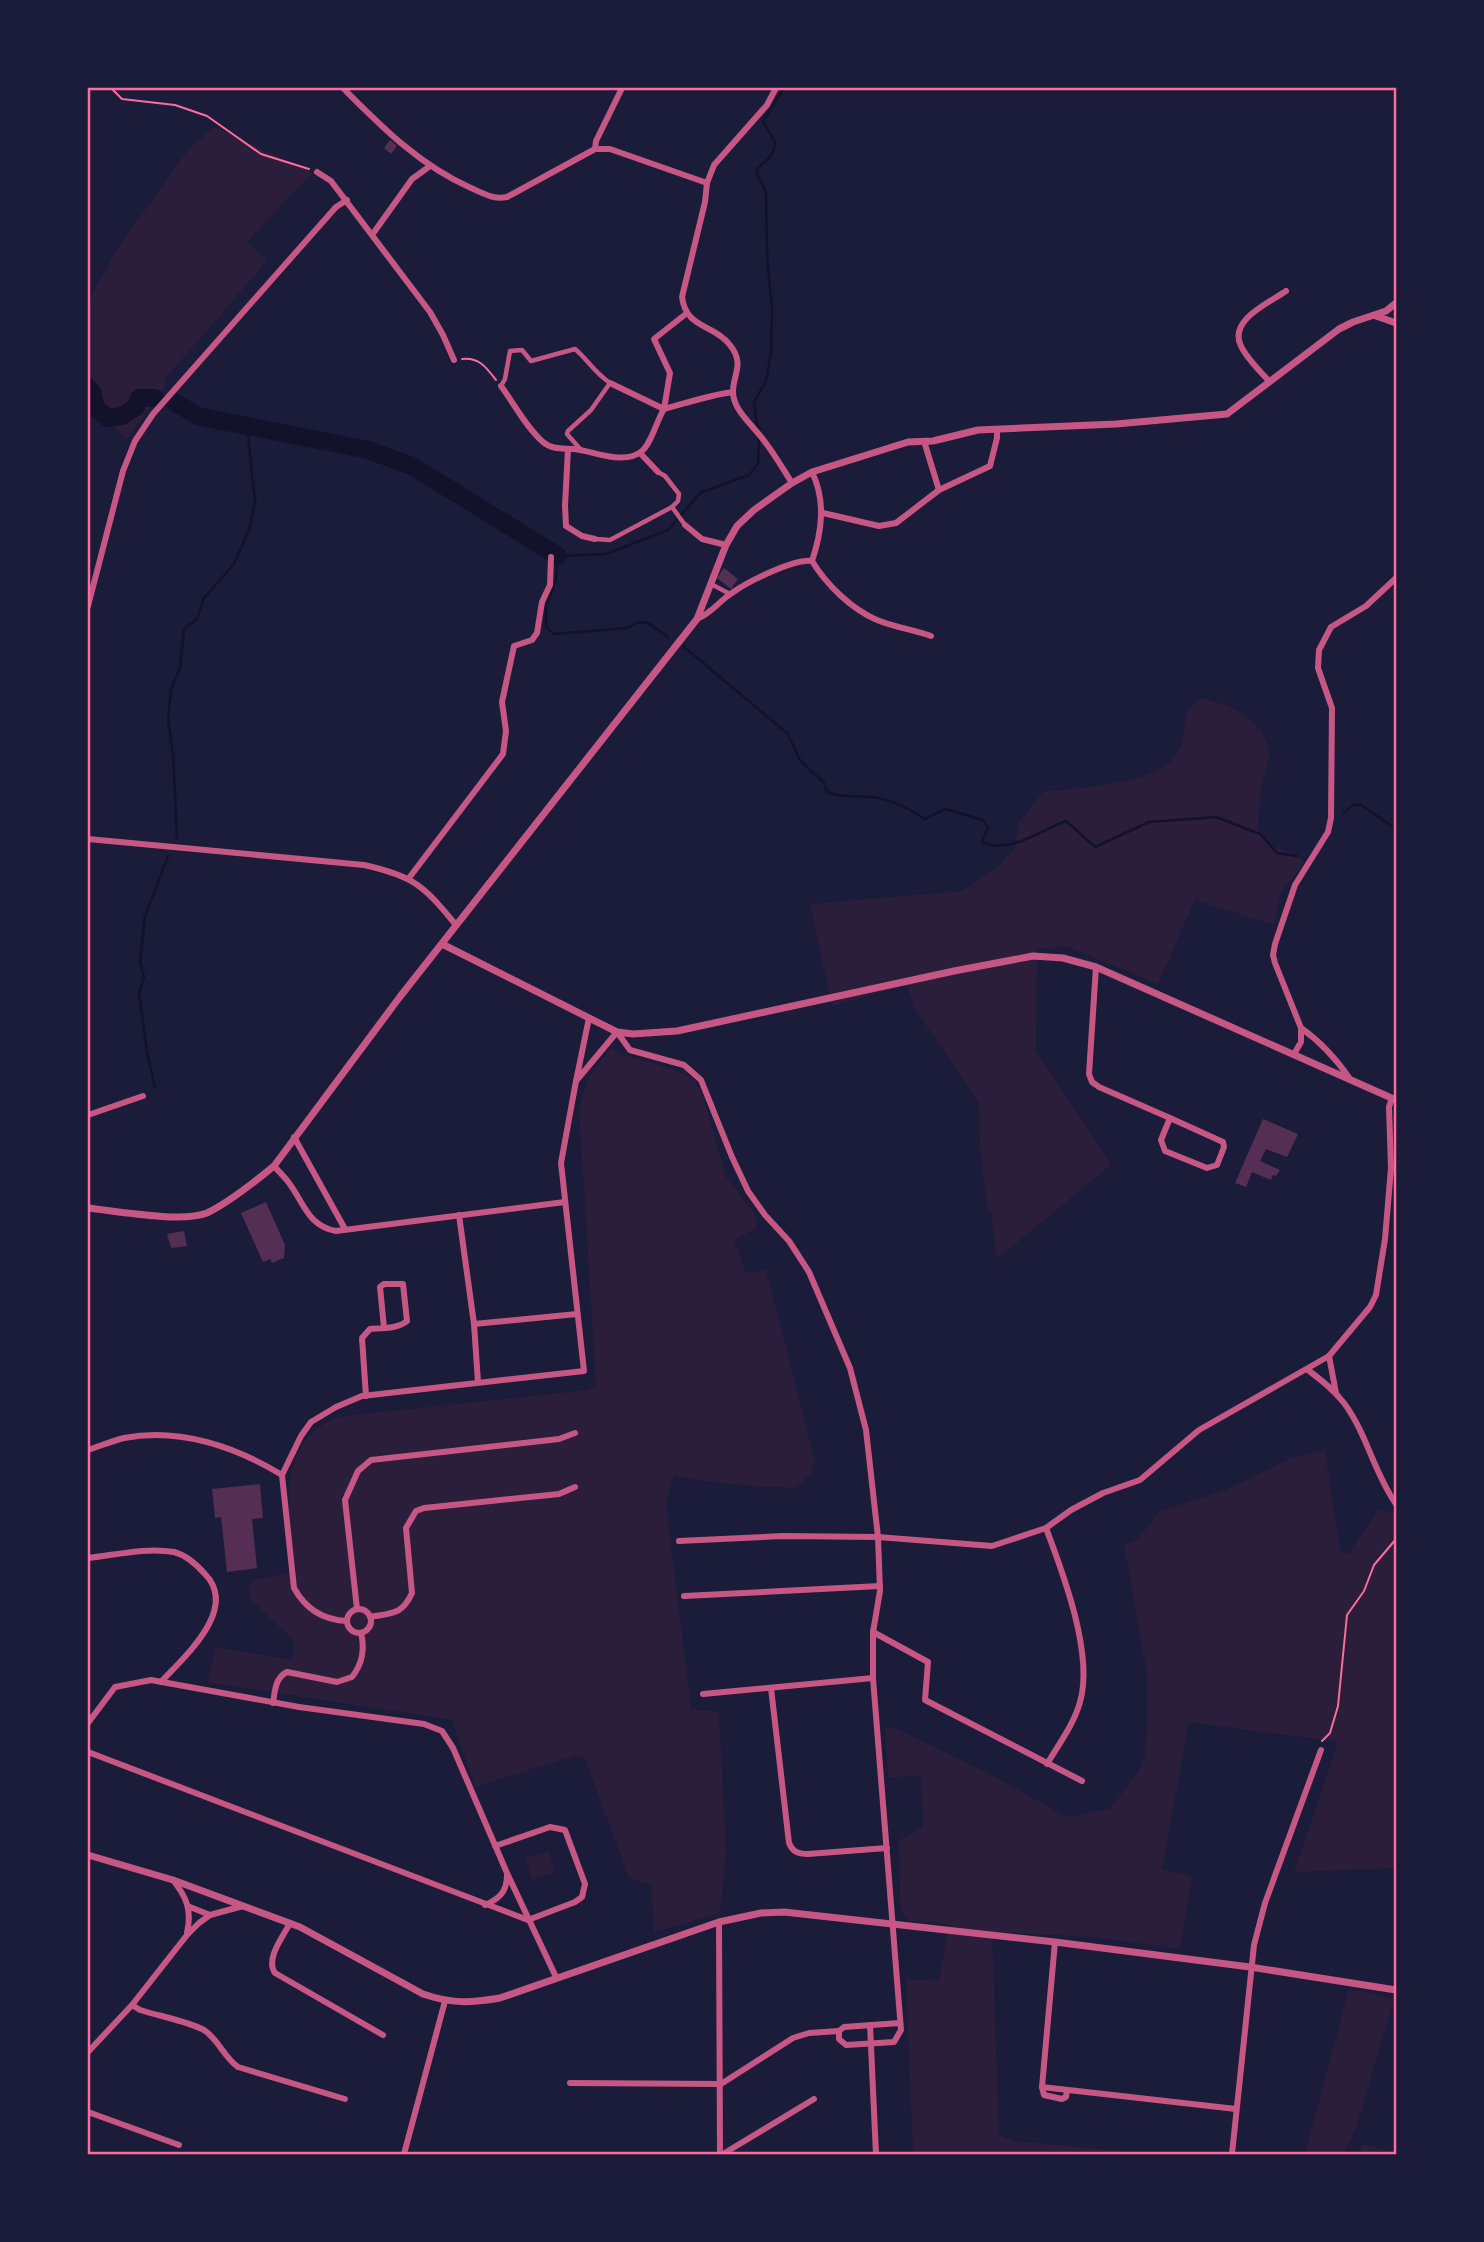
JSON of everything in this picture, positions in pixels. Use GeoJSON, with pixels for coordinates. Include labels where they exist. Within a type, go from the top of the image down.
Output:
{"type":"FeatureCollection","features":[{"type":"Feature","properties":{"kind":"street"},"geometry":{"type":"LineString","coordinates":[[342,88],[413,155],[451,179],[496,199],[507,197],[595,149],[610,149],[707,183]]}},
{"type":"Feature","properties":{"kind":"street"},"geometry":{"type":"LineString","coordinates":[[595,149],[596,141],[622,88]]}},
{"type":"Feature","properties":{"kind":"street"},"geometry":{"type":"LineString","coordinates":[[776,88],[768,105],[714,165],[707,183],[705,202],[682,297],[687,313],[700,326],[715,332],[730,344],[737,360],[733,392],[738,406],[792,483]]}},
{"type":"Feature","properties":{"kind":"street"},"geometry":{"type":"LineString","coordinates":[[372,235],[412,178],[430,166]]}},
{"type":"Feature","properties":{"kind":"street"},"geometry":{"type":"LineString","coordinates":[[317,172],[331,181],[430,312],[454,360]]}},
{"type":"Feature","properties":{"kind":"street"},"geometry":{"type":"LineString","coordinates":[[88,606],[122,471],[135,441],[162,404],[336,207],[346,200]]}},
{"type":"Feature","properties":{"kind":"street"},"geometry":{"type":"LineString","coordinates":[[1269,381],[1240,345],[1238,334],[1240,325],[1246,319],[1286,292]]}},
{"type":"Feature","properties":{"kind":"street"},"geometry":{"type":"LineString","coordinates":[[88,1208],[190,1217],[207,1213],[274,1166],[456,925],[697,619],[726,545],[737,526],[754,510],[792,483],[813,472],[908,442],[978,430],[1116,424],[1227,414],[1339,329],[1394,305]]}},
{"type":"Feature","properties":{"kind":"street"},"geometry":{"type":"LineString","coordinates":[[1394,305],[1387,314],[1394,322]]}},
{"type":"Feature","properties":{"kind":"street"},"geometry":{"type":"LineString","coordinates":[[687,313],[654,339],[670,373],[664,408],[649,444],[640,453],[625,457],[608,456],[554,448],[545,444],[501,386],[505,379],[510,351],[522,350],[531,361],[575,349],[597,374],[610,383],[664,408],[685,405],[713,394],[733,392]]}},
{"type":"Feature","properties":{"kind":"street"},"geometry":{"type":"LineString","coordinates":[[1365,318],[1380,317],[1394,322]]}},
{"type":"Feature","properties":{"kind":"street"},"geometry":{"type":"LineString","coordinates":[[581,450],[567,434],[568,431],[591,410],[610,383]]}},
{"type":"Feature","properties":{"kind":"street"},"geometry":{"type":"LineString","coordinates":[[822,513],[879,526],[896,523],[939,490],[990,466],[997,429]]}},
{"type":"Feature","properties":{"kind":"street"},"geometry":{"type":"LineString","coordinates":[[924,441],[939,490]]}},
{"type":"Feature","properties":{"kind":"street"},"geometry":{"type":"LineString","coordinates":[[568,449],[566,526],[582,536],[610,540],[678,501],[679,494],[665,476],[640,453]]}},
{"type":"Feature","properties":{"kind":"street"},"geometry":{"type":"LineString","coordinates":[[813,472],[819,485],[822,513],[811,561],[822,578],[858,609],[877,620],[931,636]]}},
{"type":"Feature","properties":{"kind":"street"},"geometry":{"type":"LineString","coordinates":[[672,506],[702,539],[726,545]]}},
{"type":"Feature","properties":{"kind":"street"},"geometry":{"type":"LineString","coordinates":[[409,878],[503,754],[506,731],[502,702],[514,646],[532,640],[537,633],[542,602],[550,585],[551,557]]}},
{"type":"Feature","properties":{"kind":"street"},"geometry":{"type":"LineString","coordinates":[[697,619],[709,614],[730,594],[759,577],[798,561],[811,561]]}},
{"type":"Feature","properties":{"kind":"street"},"geometry":{"type":"LineString","coordinates":[[1294,1054],[1301,1042],[1301,1028],[1273,954],[1281,921],[1295,885],[1328,832],[1331,818],[1332,708],[1318,668],[1319,650],[1331,626],[1366,606],[1396,578]]}},
{"type":"Feature","properties":{"kind":"street"},"geometry":{"type":"LineString","coordinates":[[711,584],[730,594]]}},
{"type":"Feature","properties":{"kind":"street"},"geometry":{"type":"LineString","coordinates":[[88,839],[364,865],[392,871],[409,878],[429,893],[456,925]]}},
{"type":"Feature","properties":{"kind":"street"},"geometry":{"type":"LineString","coordinates":[[442,944],[617,1032],[652,1033],[677,1031],[1033,956],[1063,958],[1096,967],[1394,1099],[1389,1107],[1388,1122],[1391,1168],[1385,1239],[1376,1295],[1370,1307],[1329,1356],[1199,1430],[1140,1480],[1092,1499],[1046,1528],[992,1546],[878,1537],[783,1536],[679,1541]]}},
{"type":"Feature","properties":{"kind":"street"},"geometry":{"type":"LineString","coordinates":[[1096,967],[1089,1074],[1092,1082],[1223,1142],[1224,1147],[1217,1165],[1207,1168],[1165,1151],[1161,1140],[1170,1118]]}},
{"type":"Feature","properties":{"kind":"street"},"geometry":{"type":"LineString","coordinates":[[347,1620],[330,1618],[311,1609],[302,1602],[294,1588],[282,1475],[301,1436],[312,1422],[336,1407],[366,1396],[584,1371],[561,1163],[589,1018]]}},
{"type":"Feature","properties":{"kind":"street"},"geometry":{"type":"LineString","coordinates":[[1301,1028],[1337,1061],[1350,1080]]}},
{"type":"Feature","properties":{"kind":"street"},"geometry":{"type":"LineString","coordinates":[[576,1081],[617,1032]]}},
{"type":"Feature","properties":{"kind":"street"},"geometry":{"type":"LineString","coordinates":[[617,1032],[630,1050],[684,1065],[701,1080],[748,1191],[765,1216],[789,1241],[809,1272],[850,1368],[866,1430],[878,1537],[880,1586],[873,1632],[873,1678],[901,2030],[894,2042],[846,2045],[839,2039],[839,2032]]}},
{"type":"Feature","properties":{"kind":"street"},"geometry":{"type":"LineString","coordinates":[[88,1115],[143,1096]]}},
{"type":"Feature","properties":{"kind":"street"},"geometry":{"type":"LineString","coordinates":[[294,1137],[345,1230]]}},
{"type":"Feature","properties":{"kind":"street"},"geometry":{"type":"LineString","coordinates":[[274,1166],[289,1183],[308,1216],[320,1227],[336,1231],[565,1202]]}},
{"type":"Feature","properties":{"kind":"street"},"geometry":{"type":"LineString","coordinates":[[459,1215],[474,1324],[478,1382]]}},
{"type":"Feature","properties":{"kind":"street"},"geometry":{"type":"LineString","coordinates":[[366,1396],[362,1338],[370,1329],[384,1328],[400,1326],[407,1321],[402,1284],[384,1284],[380,1287],[384,1328]]}},
{"type":"Feature","properties":{"kind":"street"},"geometry":{"type":"LineString","coordinates":[[474,1324],[577,1314]]}},
{"type":"Feature","properties":{"kind":"street"},"geometry":{"type":"LineString","coordinates":[[1329,1356],[1336,1393]]}},
{"type":"Feature","properties":{"kind":"street"},"geometry":{"type":"LineString","coordinates":[[1308,1370],[1336,1393],[1358,1427],[1386,1489],[1396,1504]]}},
{"type":"Feature","properties":{"kind":"street"},"geometry":{"type":"LineString","coordinates":[[357,1609],[345,1500],[358,1471],[371,1460],[559,1438],[575,1433]]}},
{"type":"Feature","properties":{"kind":"street"},"geometry":{"type":"LineString","coordinates":[[88,1450],[124,1438],[158,1435],[198,1440],[257,1460],[282,1475]]}},
{"type":"Feature","properties":{"kind":"street"},"geometry":{"type":"LineString","coordinates":[[370,1617],[394,1613],[404,1608],[412,1592],[406,1528],[416,1511],[559,1494],[575,1487]]}},
{"type":"Feature","properties":{"kind":"street"},"geometry":{"type":"LineString","coordinates":[[1046,1528],[1064,1576],[1084,1670],[1081,1700],[1071,1724],[1047,1764]]}},
{"type":"Feature","properties":{"kind":"street"},"geometry":{"type":"LineString","coordinates":[[88,1558],[176,1552],[196,1564],[210,1578],[217,1599],[212,1620],[193,1648],[161,1682]]}},
{"type":"Feature","properties":{"kind":"street"},"geometry":{"type":"LineString","coordinates":[[684,1596],[880,1586]]}},
{"type":"Feature","properties":{"kind":"street"},"geometry":{"type":"LineString","coordinates":[[357,1609],[367,1612],[370,1617],[370,1625],[361,1633],[352,1631],[347,1620],[349,1613],[357,1609]]}},
{"type":"Feature","properties":{"kind":"street"},"geometry":{"type":"LineString","coordinates":[[873,1632],[928,1662],[925,1700],[1082,1781]]}},
{"type":"Feature","properties":{"kind":"street"},"geometry":{"type":"LineString","coordinates":[[273,1703],[277,1683],[281,1675],[287,1672],[337,1682],[352,1677],[362,1658],[364,1646],[361,1633]]}},
{"type":"Feature","properties":{"kind":"street"},"geometry":{"type":"LineString","coordinates":[[703,1694],[873,1678]]}},
{"type":"Feature","properties":{"kind":"street"},"geometry":{"type":"LineString","coordinates":[[88,1720],[115,1686],[151,1680],[273,1703],[424,1724],[442,1731],[453,1748],[528,1920],[556,1977]]}},
{"type":"Feature","properties":{"kind":"street"},"geometry":{"type":"LineString","coordinates":[[771,1688],[792,1850],[799,1854],[808,1854],[887,1848]]}},
{"type":"Feature","properties":{"kind":"street"},"geometry":{"type":"LineString","coordinates":[[1232,2154],[1250,1967],[1265,1903],[1321,1750]]}},
{"type":"Feature","properties":{"kind":"street"},"geometry":{"type":"LineString","coordinates":[[88,1752],[528,1920],[575,1902],[585,1891],[585,1884],[565,1830],[550,1827],[495,1846]]}},
{"type":"Feature","properties":{"kind":"street"},"geometry":{"type":"LineString","coordinates":[[88,1855],[173,1880],[290,1923],[423,1994],[444,2001],[468,2003],[500,1998],[719,1922],[761,1913],[784,1912],[1055,1942],[1250,1967],[1396,1990]]}},
{"type":"Feature","properties":{"kind":"street"},"geometry":{"type":"LineString","coordinates":[[485,1905],[499,1897],[506,1888],[507,1873]]}},
{"type":"Feature","properties":{"kind":"street"},"geometry":{"type":"LineString","coordinates":[[173,1880],[190,1907],[187,1935]]}},
{"type":"Feature","properties":{"kind":"street"},"geometry":{"type":"LineString","coordinates":[[88,2052],[132,2005],[187,1935],[210,1915],[245,1906]]}},
{"type":"Feature","properties":{"kind":"street"},"geometry":{"type":"LineString","coordinates":[[190,1907],[210,1915]]}},
{"type":"Feature","properties":{"kind":"street"},"geometry":{"type":"LineString","coordinates":[[719,1922],[722,2154]]}},
{"type":"Feature","properties":{"kind":"street"},"geometry":{"type":"LineString","coordinates":[[290,1923],[271,1961],[275,1973],[383,2035]]}},
{"type":"Feature","properties":{"kind":"street"},"geometry":{"type":"LineString","coordinates":[[1055,1942],[1042,2087],[1236,2109]]}},
{"type":"Feature","properties":{"kind":"street"},"geometry":{"type":"LineString","coordinates":[[404,2154],[444,2001]]}},
{"type":"Feature","properties":{"kind":"street"},"geometry":{"type":"LineString","coordinates":[[132,2005],[203,2030],[237,2067],[345,2099]]}},
{"type":"Feature","properties":{"kind":"street"},"geometry":{"type":"LineString","coordinates":[[570,2083],[721,2084],[793,2038],[809,2033],[839,2032],[844,2027],[900,2023]]}},
{"type":"Feature","properties":{"kind":"street"},"geometry":{"type":"LineString","coordinates":[[870,2025],[876,2154]]}},
{"type":"Feature","properties":{"kind":"street"},"geometry":{"type":"LineString","coordinates":[[722,2154],[814,2099]]}},
{"type":"Feature","properties":{"kind":"street"},"geometry":{"type":"LineString","coordinates":[[88,2112],[179,2145]]}},
{"type":"Feature","properties":{"kind":"path"},"geometry":{"type":"LineString","coordinates":[[111,88],[122,99],[176,105],[207,116],[261,154],[317,172]]}},
{"type":"Feature","properties":{"kind":"path"},"geometry":{"type":"LineString","coordinates":[[454,360],[470,358],[481,362],[501,386]]}},
{"type":"Feature","properties":{"kind":"path"},"geometry":{"type":"LineString","coordinates":[[1321,1750],[1321,1743],[1330,1733],[1338,1706],[1347,1615],[1364,1591],[1374,1565],[1396,1539]]}},
{"type":"Feature","properties":{"kind":"shaded area"},"geometry":{"type":"Polygon","coordinates":[[[214,127],[313,173],[247,241],[267,261],[164,380],[166,385],[127,440],[104,415],[88,376],[88,302],[119,246],[188,150],[214,127]]]}},
{"type":"Feature","properties":{"kind":"shaded area"},"geometry":{"type":"Polygon","coordinates":[[[1202,698],[1236,710],[1261,731],[1269,754],[1257,830],[1272,847],[1297,855],[1304,863],[1281,893],[1274,925],[1195,900],[1158,984],[1066,946],[1037,949],[1036,1051],[1111,1165],[997,1259],[980,1147],[979,1102],[916,1011],[907,985],[832,1006],[810,904],[963,891],[1000,865],[1015,848],[1019,822],[1043,792],[1117,783],[1154,772],[1168,763],[1180,748],[1187,710],[1202,698]]]}},
{"type":"Feature","properties":{"kind":"shaded area"},"geometry":{"type":"Polygon","coordinates":[[[612,1048],[623,1055],[661,1065],[693,1078],[702,1093],[726,1177],[756,1216],[757,1228],[734,1240],[746,1273],[766,1270],[815,1461],[811,1473],[797,1488],[704,1481],[674,1475],[666,1502],[691,1709],[719,1712],[726,1852],[720,1913],[654,1932],[651,1885],[629,1878],[584,1757],[576,1755],[475,1787],[452,1720],[207,1682],[216,1647],[292,1660],[295,1647],[292,1639],[251,1600],[248,1589],[254,1580],[295,1571],[290,1527],[290,1484],[294,1464],[302,1446],[316,1430],[336,1417],[588,1390],[596,1384],[579,1110],[590,1076],[612,1048]]]}},
{"type":"Feature","properties":{"kind":"shaded area"},"geometry":{"type":"Polygon","coordinates":[[[1325,1450],[1340,1551],[1348,1554],[1378,1510],[1396,1512],[1396,1868],[1294,1872],[1338,1742],[1189,1722],[1162,1869],[1192,1877],[1180,1949],[1093,1937],[992,1932],[999,2135],[1015,2141],[1152,2154],[913,2154],[906,1979],[939,1981],[949,1924],[909,1921],[901,1910],[899,1840],[923,1827],[921,1775],[888,1778],[885,1728],[895,1728],[988,1773],[1067,1817],[1110,1809],[1139,1771],[1146,1754],[1147,1673],[1124,1545],[1137,1540],[1160,1511],[1223,1491],[1291,1458],[1325,1450]]]}},
{"type":"Feature","properties":{"kind":"shaded area"},"geometry":{"type":"Polygon","coordinates":[[[549,1851],[555,1873],[532,1879],[526,1857],[549,1851]]]}},
{"type":"Feature","properties":{"kind":"shaded area"},"geometry":{"type":"Polygon","coordinates":[[[1349,1989],[1394,1999],[1357,2125],[1344,2154],[1305,2154],[1349,1989]]]}},
{"type":"Feature","properties":{"kind":"shaded area"},"geometry":{"type":"Polygon","coordinates":[[[1363,2144],[1396,2153],[1396,2154],[1357,2154],[1363,2144]]]}},
{"type":"Feature","properties":{"kind":"building"},"geometry":{"type":"Polygon","coordinates":[[[390,140],[397,146],[391,154],[384,148],[390,140]]]}},
{"type":"Feature","properties":{"kind":"building"},"geometry":{"type":"Polygon","coordinates":[[[724,568],[738,579],[731,589],[717,578],[724,568]]]}},
{"type":"Feature","properties":{"kind":"building"},"geometry":{"type":"Polygon","coordinates":[[[1263,1119],[1298,1134],[1287,1157],[1266,1149],[1260,1161],[1280,1170],[1276,1176],[1273,1175],[1271,1180],[1252,1172],[1246,1187],[1235,1183],[1263,1119]]]}},
{"type":"Feature","properties":{"kind":"building"},"geometry":{"type":"Polygon","coordinates":[[[266,1202],[285,1245],[284,1258],[272,1263],[270,1259],[263,1262],[241,1213],[266,1202]]]}},
{"type":"Feature","properties":{"kind":"building"},"geometry":{"type":"Polygon","coordinates":[[[184,1231],[187,1246],[171,1248],[167,1234],[184,1231]]]}},
{"type":"Feature","properties":{"kind":"building"},"geometry":{"type":"Polygon","coordinates":[[[260,1484],[263,1518],[252,1519],[257,1568],[227,1572],[221,1517],[215,1518],[212,1489],[260,1484]]]}},
{"type":"Feature","properties":{"kind":"waterway"},"geometry":{"type":"LineString","coordinates":[[760,432],[754,402],[766,381],[771,354],[772,310],[767,255],[766,193],[757,169],[770,157],[776,144],[763,121],[784,88]]}},
{"type":"Feature","properties":{"kind":"waterway"},"geometry":{"type":"LineString","coordinates":[[88,387],[96,408],[108,418],[122,416],[137,406],[139,398],[155,398]]}},
{"type":"Feature","properties":{"kind":"waterway"},"geometry":{"type":"LineString","coordinates":[[175,402],[197,416],[368,450],[412,466],[558,556]]}},
{"type":"Feature","properties":{"kind":"waterway"},"geometry":{"type":"LineString","coordinates":[[177,838],[173,754],[168,719],[171,689],[180,668],[184,629],[197,619],[204,598],[234,564],[250,527],[255,502],[247,426]]}},
{"type":"Feature","properties":{"kind":"waterway"},"geometry":{"type":"LineString","coordinates":[[668,637],[648,623],[639,622],[627,628],[554,634],[546,627],[546,607],[556,580],[558,556],[606,554],[668,530],[700,493],[749,475],[758,464],[759,438]]}},
{"type":"Feature","properties":{"kind":"waterway"},"geometry":{"type":"LineString","coordinates":[[683,646],[787,733],[800,760],[824,783],[827,792],[884,799],[925,819],[945,809],[983,820],[988,827],[982,842],[992,845],[1025,840],[1066,821],[1095,847],[1149,822],[1216,817],[1260,834],[1277,853],[1297,856]]}},
{"type":"Feature","properties":{"kind":"waterway"},"geometry":{"type":"LineString","coordinates":[[1344,813],[1353,805],[1361,805],[1396,829]]}},
{"type":"Feature","properties":{"kind":"waterway"},"geometry":{"type":"LineString","coordinates":[[155,1088],[139,993],[144,977],[140,961],[145,916],[168,856]]}}]}
